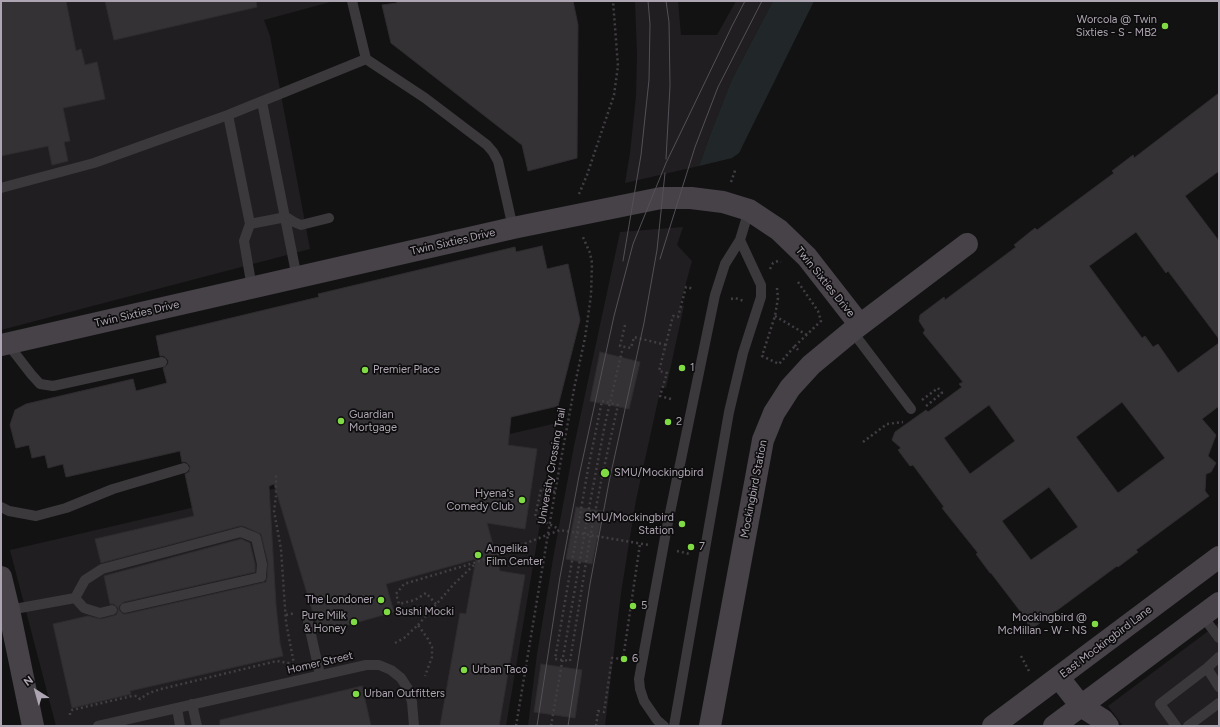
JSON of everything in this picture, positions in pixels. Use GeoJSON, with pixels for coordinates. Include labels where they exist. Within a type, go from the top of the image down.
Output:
{"type":"FeatureCollection","features":[{"type":"Feature","properties":{"kind":"street","name":"Twin Sixties Drive"},"geometry":{"type":"LineString","coordinates":[[4,344],[513,228],[584,204],[661,198],[691,198],[723,202],[750,210],[779,230],[807,257],[856,328]]}},
{"type":"Feature","properties":{"kind":"street","name":"Mockingbird Station"},"geometry":{"type":"LineString","coordinates":[[710,726],[763,440],[774,413],[790,388],[811,365],[856,328],[967,244]]}},
{"type":"Feature","properties":{"kind":"street","name":"East Mockingbird Lane"},"geometry":{"type":"LineString","coordinates":[[993,726],[1219,557]]}},
{"type":"Feature","properties":{"kind":"street"},"geometry":{"type":"LineString","coordinates":[[1,577],[10,610],[33,726]]}},
{"type":"Feature","properties":{"kind":"street"},"geometry":{"type":"LineString","coordinates":[[1054,726],[1211,609]]}},
{"type":"Feature","properties":{"kind":"street"},"geometry":{"type":"LineString","coordinates":[[1058,678],[1081,706],[1103,720],[1108,726]]}},
{"type":"Feature","properties":{"kind":"street"},"geometry":{"type":"LineString","coordinates":[[1081,706],[1088,726]]}},
{"type":"Feature","properties":{"kind":"lane"},"geometry":{"type":"LineString","coordinates":[[352,1],[366,59],[425,98],[494,152],[498,161],[513,228]]}},
{"type":"Feature","properties":{"kind":"lane"},"geometry":{"type":"LineString","coordinates":[[1,188],[94,163],[262,102],[366,59]]}},
{"type":"Feature","properties":{"kind":"lane"},"geometry":{"type":"LineString","coordinates":[[262,102],[297,278]]}},
{"type":"Feature","properties":{"kind":"lane"},"geometry":{"type":"LineString","coordinates":[[228,115],[250,224],[244,241],[252,288]]}},
{"type":"Feature","properties":{"kind":"lane"},"geometry":{"type":"LineString","coordinates":[[664,726],[657,720],[644,701],[640,689],[639,679],[666,532],[715,295],[725,264],[740,240],[750,210]]}},
{"type":"Feature","properties":{"kind":"lane"},"geometry":{"type":"LineString","coordinates":[[250,224],[286,217],[301,225],[329,218]]}},
{"type":"Feature","properties":{"kind":"lane"},"geometry":{"type":"LineString","coordinates":[[674,726],[729,412],[743,353],[761,297],[761,285],[740,240]]}},
{"type":"Feature","properties":{"kind":"lane"},"geometry":{"type":"LineString","coordinates":[[856,328],[911,409]]}},
{"type":"Feature","properties":{"kind":"lane"},"geometry":{"type":"LineString","coordinates":[[4,344],[40,384],[53,386],[162,362]]}},
{"type":"Feature","properties":{"kind":"lane"},"geometry":{"type":"LineString","coordinates":[[1,507],[9,511],[36,516],[66,508],[113,489],[184,468]]}},
{"type":"Feature","properties":{"kind":"lane"},"geometry":{"type":"LineString","coordinates":[[75,598],[85,580],[102,569],[241,532],[256,538],[262,564],[261,577],[125,608]]}},
{"type":"Feature","properties":{"kind":"lane"},"geometry":{"type":"LineString","coordinates":[[10,610],[75,598]]}},
{"type":"Feature","properties":{"kind":"lane"},"geometry":{"type":"LineString","coordinates":[[75,598],[84,608],[100,613],[112,610]]}},
{"type":"Feature","properties":{"kind":"lane"},"geometry":{"type":"LineString","coordinates":[[1211,609],[1219,638]]}},
{"type":"Feature","properties":{"kind":"lane"},"geometry":{"type":"LineString","coordinates":[[308,621],[320,675]]}},
{"type":"Feature","properties":{"kind":"lane"},"geometry":{"type":"LineString","coordinates":[[1176,726],[1160,704],[1219,657]]}},
{"type":"Feature","properties":{"kind":"lane","name":"Homer Street"},"geometry":{"type":"LineString","coordinates":[[98,726],[366,665],[379,665],[391,670],[401,678],[408,689],[412,702],[414,726]]}},
{"type":"Feature","properties":{"kind":"lane"},"geometry":{"type":"LineString","coordinates":[[1207,668],[1219,687]]}},
{"type":"Feature","properties":{"kind":"lane"},"geometry":{"type":"LineString","coordinates":[[192,704],[197,726]]}},
{"type":"Feature","properties":{"kind":"lane"},"geometry":{"type":"LineString","coordinates":[[1188,726],[1219,704]]}},
{"type":"Feature","properties":{"kind":"lane"},"geometry":{"type":"LineString","coordinates":[[177,708],[180,726]]}},
{"type":"Feature","properties":{"kind":"path"},"geometry":{"type":"LineString","coordinates":[[584,204],[587,176],[614,95],[618,66],[613,1]]}},
{"type":"Feature","properties":{"kind":"path"},"geometry":{"type":"LineString","coordinates":[[731,182],[736,168]]}},
{"type":"Feature","properties":{"kind":"path","name":"University Crossing Trail"},"geometry":{"type":"LineString","coordinates":[[516,726],[555,492],[585,338],[591,295],[592,263],[590,253],[581,233]]}},
{"type":"Feature","properties":{"kind":"path"},"geometry":{"type":"LineString","coordinates":[[770,270],[773,263],[778,261],[785,264]]}},
{"type":"Feature","properties":{"kind":"path"},"geometry":{"type":"LineString","coordinates":[[775,284],[778,291],[778,298],[775,316],[762,356],[779,364],[821,321],[818,311],[798,281]]}},
{"type":"Feature","properties":{"kind":"path"},"geometry":{"type":"LineString","coordinates":[[671,399],[660,396],[667,373],[659,371],[673,316],[678,317],[686,287],[694,289]]}},
{"type":"Feature","properties":{"kind":"path"},"geometry":{"type":"LineString","coordinates":[[731,299],[735,298],[748,302]]}},
{"type":"Feature","properties":{"kind":"path"},"geometry":{"type":"LineString","coordinates":[[771,313],[807,335]]}},
{"type":"Feature","properties":{"kind":"path"},"geometry":{"type":"LineString","coordinates":[[625,325],[620,346],[631,348],[634,337],[666,345]]}},
{"type":"Feature","properties":{"kind":"path"},"geometry":{"type":"LineString","coordinates":[[795,346],[800,352]]}},
{"type":"Feature","properties":{"kind":"path"},"geometry":{"type":"LineString","coordinates":[[551,726],[584,534],[622,350]]}},
{"type":"Feature","properties":{"kind":"path"},"geometry":{"type":"LineString","coordinates":[[911,409],[938,388]]}},
{"type":"Feature","properties":{"kind":"path"},"geometry":{"type":"LineString","coordinates":[[602,401],[618,405],[591,535],[570,661],[555,659],[577,533],[602,401]]}},
{"type":"Feature","properties":{"kind":"path"},"geometry":{"type":"LineString","coordinates":[[70,715],[72,710],[132,696],[137,696],[140,699],[149,693],[161,689],[277,661],[294,664],[286,622],[281,549],[274,511],[276,474]]}},
{"type":"Feature","properties":{"kind":"path"},"geometry":{"type":"LineString","coordinates":[[555,492],[541,489],[535,516],[560,530],[649,545]]}},
{"type":"Feature","properties":{"kind":"path"},"geometry":{"type":"LineString","coordinates":[[436,604],[426,593],[415,600],[399,604],[396,594],[404,584],[477,562],[560,530]]}},
{"type":"Feature","properties":{"kind":"path"},"geometry":{"type":"LineString","coordinates":[[577,533],[591,535]]}},
{"type":"Feature","properties":{"kind":"path"},"geometry":{"type":"LineString","coordinates":[[596,726],[598,711],[604,712],[612,658],[622,659],[640,544]]}},
{"type":"Feature","properties":{"kind":"path"},"geometry":{"type":"LineString","coordinates":[[675,551],[694,554]]}},
{"type":"Feature","properties":{"kind":"path"},"geometry":{"type":"LineString","coordinates":[[395,643],[404,638],[418,625],[454,584],[477,562]]}},
{"type":"Feature","properties":{"kind":"path"},"geometry":{"type":"LineString","coordinates":[[418,625],[428,639],[432,648],[432,657],[425,676]]}},
{"type":"Feature","properties":{"kind":"path"},"geometry":{"type":"LineString","coordinates":[[1021,656],[1031,674]]}},
{"type":"Feature","properties":{"kind":"shaded area"},"geometry":{"type":"Polygon","coordinates":[[[1,1],[334,1],[264,20],[270,36],[310,249],[1,330],[1,1]]]}},
{"type":"Feature","properties":{"kind":"shaded area"},"geometry":{"type":"Polygon","coordinates":[[[635,1],[678,1],[681,35],[717,35],[736,1],[773,1],[732,79],[699,166],[625,183],[636,96],[637,54],[635,1]]]}},
{"type":"Feature","properties":{"kind":"shaded area"},"geometry":{"type":"Polygon","coordinates":[[[773,1],[814,1],[739,153],[732,158],[699,166],[732,79],[773,1]]]}},
{"type":"Feature","properties":{"kind":"shaded area","name":"SMU/Mockingbird"},"geometry":{"type":"Polygon","coordinates":[[[683,227],[677,245],[692,261],[680,305],[684,306],[666,388],[661,387],[636,500],[621,593],[605,726],[528,726],[537,654],[554,553],[574,446],[620,232],[683,227]]]}},
{"type":"Feature","properties":{"kind":"shaded area"},"geometry":{"type":"Polygon","coordinates":[[[557,423],[506,726],[56,726],[10,550],[557,423]]]}},
{"type":"Feature","properties":{"kind":"shaded area"},"geometry":{"type":"Polygon","coordinates":[[[1219,623],[1219,726],[1123,726],[1108,706],[1219,623]]]}},
{"type":"Feature","properties":{"kind":"building"},"geometry":{"type":"Polygon","coordinates":[[[1,1],[66,1],[76,51],[81,49],[85,65],[97,62],[105,99],[63,108],[70,141],[64,142],[68,161],[52,165],[48,146],[1,156],[1,1]]]}},
{"type":"Feature","properties":{"kind":"building"},"geometry":{"type":"Polygon","coordinates":[[[105,1],[256,1],[257,7],[114,40],[105,1]]]}},
{"type":"Feature","properties":{"kind":"building"},"geometry":{"type":"Polygon","coordinates":[[[396,1],[573,1],[578,25],[577,158],[528,171],[522,145],[391,43],[382,5],[397,3],[396,1]]]}},
{"type":"Feature","properties":{"kind":"building"},"geometry":{"type":"Polygon","coordinates":[[[1219,93],[1219,171],[1185,196],[1219,241],[1219,339],[1168,271],[1166,273],[1136,232],[1089,266],[1142,338],[1145,336],[1153,347],[1158,344],[1178,373],[1219,343],[1219,406],[1202,419],[1216,435],[1208,456],[1216,463],[1211,472],[1206,474],[1205,491],[1209,496],[1136,550],[1138,552],[1118,567],[1117,566],[1029,631],[1027,620],[976,554],[978,553],[942,508],[944,507],[913,465],[910,466],[898,450],[901,448],[892,440],[895,432],[926,410],[928,412],[962,387],[959,384],[963,382],[923,333],[925,330],[919,321],[920,315],[944,297],[945,300],[1016,247],[1014,245],[1035,228],[1037,230],[1114,173],[1112,171],[1133,155],[1134,158],[1219,93]],[[1122,402],[1076,437],[1118,493],[1165,458],[1122,402]],[[989,405],[944,438],[970,474],[1015,441],[989,405]],[[1049,487],[1002,521],[1031,560],[1078,527],[1049,487]]]}},
{"type":"Feature","properties":{"kind":"building"},"geometry":{"type":"Polygon","coordinates":[[[542,246],[547,269],[568,264],[580,320],[558,406],[511,417],[508,445],[537,449],[525,529],[487,523],[500,571],[525,575],[499,726],[440,726],[460,613],[466,614],[476,559],[386,584],[394,612],[319,633],[274,484],[269,486],[276,605],[280,643],[283,656],[130,691],[131,694],[72,708],[53,624],[88,616],[101,619],[116,615],[118,608],[114,604],[110,604],[104,576],[241,539],[250,543],[255,564],[255,572],[124,602],[119,606],[119,610],[123,614],[126,614],[266,582],[268,563],[261,534],[240,526],[101,563],[95,539],[194,516],[185,474],[189,472],[190,466],[186,462],[182,462],[180,451],[66,477],[63,464],[48,468],[45,455],[32,458],[29,445],[16,448],[10,425],[15,410],[26,404],[133,379],[136,391],[167,383],[163,368],[168,364],[168,360],[164,356],[160,356],[156,336],[319,297],[318,294],[515,247],[516,252],[542,246]]]}},
{"type":"Feature","properties":{"kind":"building"},"geometry":{"type":"Polygon","coordinates":[[[600,352],[640,362],[629,409],[590,401],[600,352]]]}},
{"type":"Feature","properties":{"kind":"building"},"geometry":{"type":"Polygon","coordinates":[[[576,507],[603,511],[592,564],[566,559],[576,507]]]}},
{"type":"Feature","properties":{"kind":"building"},"geometry":{"type":"Polygon","coordinates":[[[541,664],[582,670],[575,718],[534,712],[541,664]]]}},
{"type":"Feature","properties":{"kind":"building"},"geometry":{"type":"Polygon","coordinates":[[[362,686],[371,726],[220,726],[220,720],[362,686]]]}},
{"type":"Feature","properties":{"kind":"tram line"},"geometry":{"type":"LineString","coordinates":[[623,261],[641,155],[649,80],[650,24],[648,1]]}},
{"type":"Feature","properties":{"kind":"tram line"},"geometry":{"type":"LineString","coordinates":[[666,1],[669,22],[670,86],[666,159]]}},
{"type":"Feature","properties":{"kind":"tram line"},"geometry":{"type":"LineString","coordinates":[[537,726],[560,577],[579,476],[614,316],[633,244],[666,163],[745,1]]}},
{"type":"Feature","properties":{"kind":"tram line"},"geometry":{"type":"LineString","coordinates":[[660,259],[695,147],[718,87],[762,1]]}},
{"type":"Feature","properties":{"kind":"tram line"},"geometry":{"type":"LineString","coordinates":[[568,726],[590,584],[609,482],[644,323],[657,250],[665,173]]}},
{"type":"Feature","properties":{"kind":"place","name":"Worcola @ Twin Sixties - S - MB2"},"geometry":{"type":"Point","coordinates":[1165,26]}},
{"type":"Feature","properties":{"kind":"place","name":"1"},"geometry":{"type":"Point","coordinates":[682,368]}},
{"type":"Feature","properties":{"kind":"place","name":"Premier Place"},"geometry":{"type":"Point","coordinates":[365,370]}},
{"type":"Feature","properties":{"kind":"place","name":"Guardian Mortgage"},"geometry":{"type":"Point","coordinates":[341,421]}},
{"type":"Feature","properties":{"kind":"place","name":"2"},"geometry":{"type":"Point","coordinates":[668,422]}},
{"type":"Feature","properties":{"kind":"place","name":"SMU/Mockingbird"},"geometry":{"type":"Point","coordinates":[605,473]}},
{"type":"Feature","properties":{"kind":"place","name":"Hyena's Comedy Club"},"geometry":{"type":"Point","coordinates":[522,500]}},
{"type":"Feature","properties":{"kind":"place","name":"SMU/Mockingbird Station"},"geometry":{"type":"Point","coordinates":[682,524]}},
{"type":"Feature","properties":{"kind":"place","name":"7"},"geometry":{"type":"Point","coordinates":[691,547]}},
{"type":"Feature","properties":{"kind":"place","name":"Angelika Film Center"},"geometry":{"type":"Point","coordinates":[478,555]}},
{"type":"Feature","properties":{"kind":"place","name":"The Londoner"},"geometry":{"type":"Point","coordinates":[381,600]}},
{"type":"Feature","properties":{"kind":"place","name":"5"},"geometry":{"type":"Point","coordinates":[633,606]}},
{"type":"Feature","properties":{"kind":"place","name":"Sushi Mocki"},"geometry":{"type":"Point","coordinates":[387,612]}},
{"type":"Feature","properties":{"kind":"place","name":"Pure Milk & Honey"},"geometry":{"type":"Point","coordinates":[354,622]}},
{"type":"Feature","properties":{"kind":"place","name":"Mockingbird @ McMillan - W - NS"},"geometry":{"type":"Point","coordinates":[1095,624]}},
{"type":"Feature","properties":{"kind":"place","name":"6"},"geometry":{"type":"Point","coordinates":[624,659]}},
{"type":"Feature","properties":{"kind":"place","name":"Urban Taco"},"geometry":{"type":"Point","coordinates":[464,670]}},
{"type":"Feature","properties":{"kind":"place","name":"Urban Outfitters"},"geometry":{"type":"Point","coordinates":[356,694]}}]}
